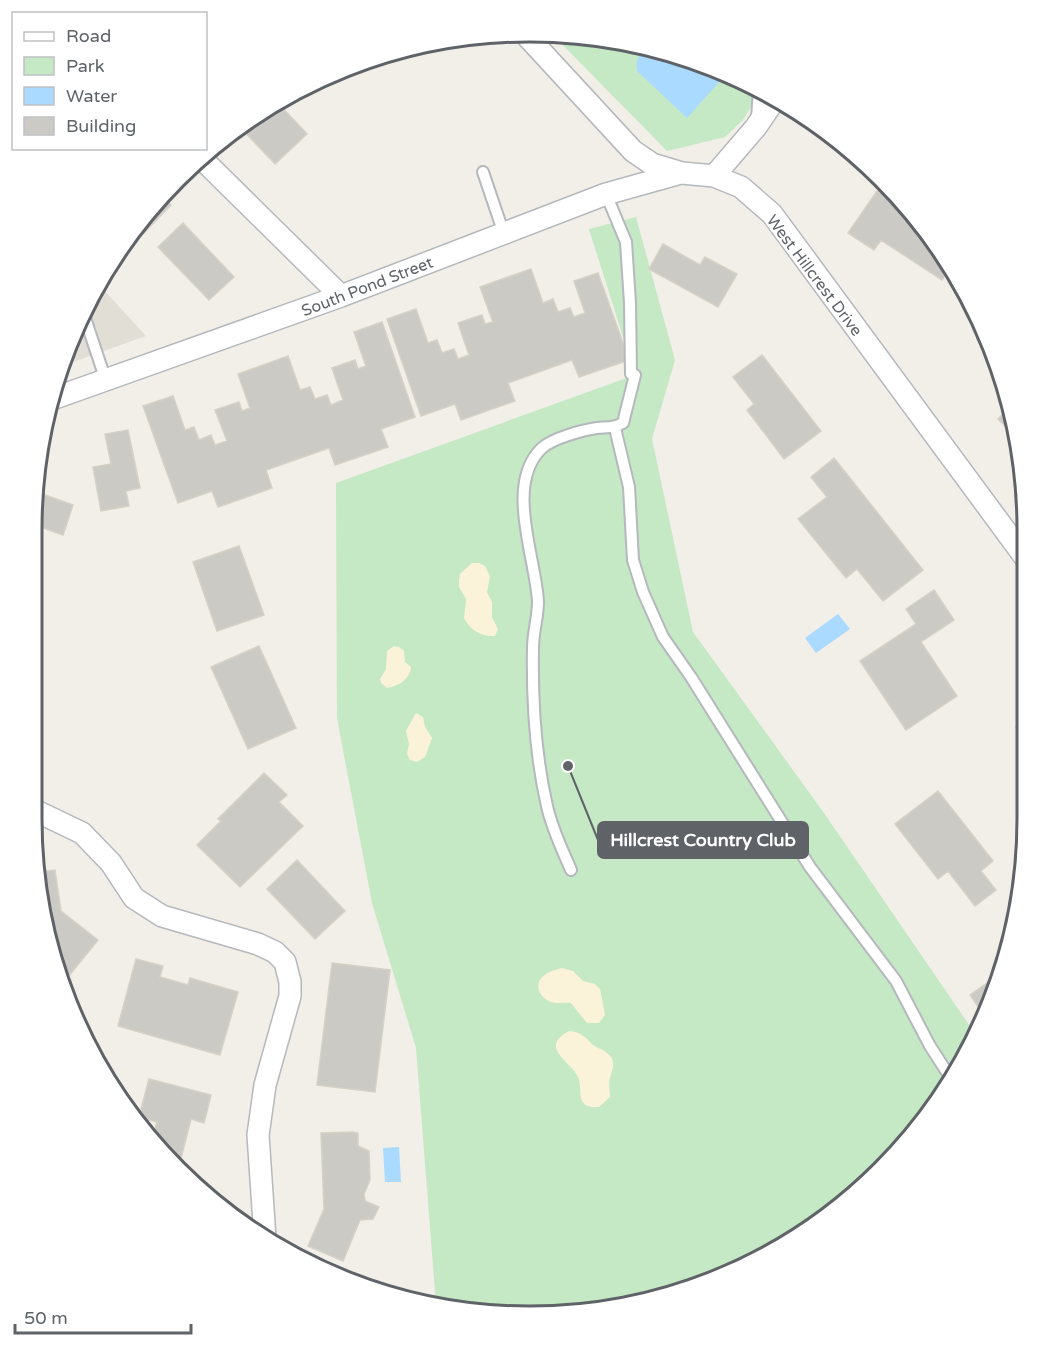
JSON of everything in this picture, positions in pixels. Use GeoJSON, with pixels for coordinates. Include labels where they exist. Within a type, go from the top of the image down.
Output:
{"type":"FeatureCollection","features":[{"type":"Feature","properties":{"kind":"street","name":"West Hillcrest Drive"},"geometry":{"type":"LineString","coordinates":[[532,42],[633,151],[652,164],[682,173],[714,176],[741,187],[772,214],[1017,546]]}},
{"type":"Feature","properties":{"kind":"street"},"geometry":{"type":"LineString","coordinates":[[714,176],[756,127],[770,106]]}},
{"type":"Feature","properties":{"kind":"street"},"geometry":{"type":"LineString","coordinates":[[207,164],[341,296]]}},
{"type":"Feature","properties":{"kind":"street","name":"South Pond Street"},"geometry":{"type":"LineString","coordinates":[[61,396],[341,296],[606,194],[682,173]]}},
{"type":"Feature","properties":{"kind":"street"},"geometry":{"type":"LineString","coordinates":[[42,814],[82,833],[111,863],[134,898],[162,916],[258,944],[275,952],[285,962],[291,982],[290,996],[265,1085],[258,1135],[264,1227]]}},
{"type":"Feature","properties":{"kind":"lane"},"geometry":{"type":"LineString","coordinates":[[756,127],[758,99]]}},
{"type":"Feature","properties":{"kind":"lane"},"geometry":{"type":"LineString","coordinates":[[483,172],[504,234]]}},
{"type":"Feature","properties":{"kind":"lane"},"geometry":{"type":"LineString","coordinates":[[572,870],[558,841],[547,807],[538,749],[534,716],[533,644],[538,605],[523,499],[525,480],[532,462],[543,447],[576,433],[596,428],[615,428],[623,423],[635,375],[631,374],[626,242],[606,194]]}},
{"type":"Feature","properties":{"kind":"lane"},"geometry":{"type":"LineString","coordinates":[[88,323],[106,381]]}},
{"type":"Feature","properties":{"kind":"lane"},"geometry":{"type":"LineString","coordinates":[[615,428],[629,487],[633,560],[643,592],[663,637],[691,677],[810,867],[896,981],[930,1046],[946,1071]]}},
{"type":"Feature","properties":{"kind":"shaded area"},"geometry":{"type":"Polygon","coordinates":[[[104,291],[146,336],[72,362],[104,291]]]}},
{"type":"Feature","properties":{"kind":"green space"},"geometry":{"type":"Polygon","coordinates":[[[561,43],[625,51],[656,59],[716,79],[756,98],[743,120],[725,137],[667,151],[561,43]]]}},
{"type":"Feature","properties":{"kind":"green space"},"geometry":{"type":"Polygon","coordinates":[[[636,217],[675,360],[652,439],[693,632],[824,813],[970,1027],[935,1089],[896,1140],[851,1185],[800,1224],[773,1241],[716,1269],[625,1297],[593,1302],[530,1306],[466,1302],[435,1297],[416,1048],[372,903],[337,718],[336,483],[635,375],[589,229],[636,217]]]}},
{"type":"Feature","properties":{"kind":"sand"},"geometry":{"type":"Polygon","coordinates":[[[472,563],[485,566],[490,576],[487,592],[492,602],[492,617],[498,629],[495,636],[476,632],[464,618],[466,599],[459,587],[459,580],[460,574],[472,563]]]}},
{"type":"Feature","properties":{"kind":"sand"},"geometry":{"type":"Polygon","coordinates":[[[394,646],[404,651],[405,662],[411,667],[409,675],[403,681],[387,688],[380,679],[386,669],[387,651],[394,646]]]}},
{"type":"Feature","properties":{"kind":"sand"},"geometry":{"type":"Polygon","coordinates":[[[416,713],[423,717],[425,727],[432,738],[425,757],[417,762],[410,760],[407,754],[409,744],[406,731],[416,713]]]}},
{"type":"Feature","properties":{"kind":"sand"},"geometry":{"type":"Polygon","coordinates":[[[562,968],[573,971],[583,981],[595,984],[600,989],[605,1015],[599,1023],[587,1023],[571,1003],[551,1002],[541,994],[538,987],[541,979],[548,973],[562,968]]]}},
{"type":"Feature","properties":{"kind":"sand"},"geometry":{"type":"Polygon","coordinates":[[[569,1031],[582,1035],[593,1045],[606,1052],[613,1061],[609,1082],[610,1097],[599,1107],[585,1105],[582,1101],[577,1075],[556,1048],[560,1037],[569,1031]]]}},
{"type":"Feature","properties":{"kind":"water"},"geometry":{"type":"Polygon","coordinates":[[[641,55],[656,59],[720,81],[687,118],[637,71],[641,55]]]}},
{"type":"Feature","properties":{"kind":"water"},"geometry":{"type":"Polygon","coordinates":[[[838,614],[850,629],[816,653],[805,638],[838,614]]]}},
{"type":"Feature","properties":{"kind":"water"},"geometry":{"type":"Polygon","coordinates":[[[399,1147],[401,1182],[385,1182],[383,1148],[399,1147]]]}},
{"type":"Feature","properties":{"kind":"building"},"geometry":{"type":"Polygon","coordinates":[[[283,109],[307,134],[275,164],[246,133],[283,109]]]}},
{"type":"Feature","properties":{"kind":"building"},"geometry":{"type":"Polygon","coordinates":[[[877,191],[896,208],[945,275],[942,280],[881,240],[874,250],[848,233],[877,191]]]}},
{"type":"Feature","properties":{"kind":"building"},"geometry":{"type":"Polygon","coordinates":[[[168,202],[171,205],[143,234],[163,208],[168,202]]]}},
{"type":"Feature","properties":{"kind":"building"},"geometry":{"type":"Polygon","coordinates":[[[183,223],[234,277],[209,300],[158,247],[183,223]]]}},
{"type":"Feature","properties":{"kind":"building"},"geometry":{"type":"Polygon","coordinates":[[[663,244],[700,265],[705,257],[737,274],[718,307],[649,269],[663,244]]]}},
{"type":"Feature","properties":{"kind":"building"},"geometry":{"type":"Polygon","coordinates":[[[531,269],[543,303],[553,299],[558,312],[570,308],[574,317],[585,313],[574,281],[598,273],[629,360],[579,377],[572,360],[508,383],[515,401],[461,420],[455,404],[421,416],[387,319],[416,309],[428,343],[437,340],[442,353],[454,349],[458,359],[469,355],[458,323],[482,315],[485,324],[493,322],[480,287],[531,269]]]}},
{"type":"Feature","properties":{"kind":"building"},"geometry":{"type":"Polygon","coordinates":[[[382,322],[415,417],[381,429],[388,447],[335,465],[329,448],[266,470],[272,488],[218,507],[212,491],[178,503],[143,406],[173,396],[185,430],[194,427],[199,440],[211,435],[215,445],[227,441],[215,410],[239,402],[242,411],[250,408],[238,374],[288,356],[300,390],[310,387],[315,399],[327,395],[331,405],[343,400],[332,368],[355,360],[358,369],[366,366],[354,332],[382,322]]]}},
{"type":"Feature","properties":{"kind":"building"},"geometry":{"type":"Polygon","coordinates":[[[762,355],[821,431],[784,459],[747,410],[754,404],[733,377],[762,355]]]}},
{"type":"Feature","properties":{"kind":"building"},"geometry":{"type":"Polygon","coordinates":[[[1003,414],[1006,427],[998,419],[1003,414]]]}},
{"type":"Feature","properties":{"kind":"building"},"geometry":{"type":"Polygon","coordinates":[[[128,430],[140,488],[126,491],[129,506],[101,511],[93,467],[111,464],[105,434],[128,430]]]}},
{"type":"Feature","properties":{"kind":"building"},"geometry":{"type":"Polygon","coordinates":[[[834,458],[923,570],[883,601],[857,569],[846,578],[798,519],[827,497],[811,477],[834,458]]]}},
{"type":"Feature","properties":{"kind":"building"},"geometry":{"type":"Polygon","coordinates":[[[43,494],[73,505],[63,535],[42,527],[43,494]]]}},
{"type":"Feature","properties":{"kind":"building"},"geometry":{"type":"Polygon","coordinates":[[[239,546],[264,615],[217,631],[193,562],[239,546]]]}},
{"type":"Feature","properties":{"kind":"building"},"geometry":{"type":"Polygon","coordinates":[[[934,590],[954,620],[921,642],[957,696],[906,730],[860,661],[916,624],[906,609],[934,590]]]}},
{"type":"Feature","properties":{"kind":"building"},"geometry":{"type":"Polygon","coordinates":[[[259,646],[296,728],[248,749],[211,667],[259,646]]]}},
{"type":"Feature","properties":{"kind":"building"},"geometry":{"type":"Polygon","coordinates":[[[264,773],[287,795],[279,802],[303,826],[240,887],[197,845],[221,821],[218,819],[264,773]]]}},
{"type":"Feature","properties":{"kind":"building"},"geometry":{"type":"Polygon","coordinates":[[[938,791],[993,861],[981,871],[996,890],[975,906],[948,871],[938,879],[895,824],[938,791]]]}},
{"type":"Feature","properties":{"kind":"building"},"geometry":{"type":"Polygon","coordinates":[[[297,860],[345,911],[315,939],[267,889],[297,860]]]}},
{"type":"Feature","properties":{"kind":"building"},"geometry":{"type":"Polygon","coordinates":[[[55,870],[61,911],[98,940],[68,976],[51,914],[45,871],[55,870]]]}},
{"type":"Feature","properties":{"kind":"building"},"geometry":{"type":"Polygon","coordinates":[[[136,959],[163,966],[160,977],[188,985],[190,978],[238,992],[220,1055],[118,1026],[136,959]]]}},
{"type":"Feature","properties":{"kind":"building"},"geometry":{"type":"Polygon","coordinates":[[[332,963],[390,970],[375,1092],[317,1085],[332,963]]]}},
{"type":"Feature","properties":{"kind":"building"},"geometry":{"type":"Polygon","coordinates":[[[988,982],[979,1008],[970,995],[988,982]]]}},
{"type":"Feature","properties":{"kind":"building"},"geometry":{"type":"Polygon","coordinates":[[[149,1079],[211,1095],[204,1123],[191,1119],[181,1159],[155,1130],[157,1122],[146,1119],[140,1112],[149,1079]]]}},
{"type":"Feature","properties":{"kind":"building"},"geometry":{"type":"Polygon","coordinates":[[[321,1133],[358,1133],[358,1146],[369,1151],[370,1180],[364,1194],[365,1201],[379,1207],[373,1219],[360,1220],[343,1261],[308,1246],[324,1209],[321,1133]]]}},
{"type":"Feature","properties":{"kind":"place","name":"Hillcrest Country Club"},"geometry":{"type":"Point","coordinates":[568,766]}}]}
